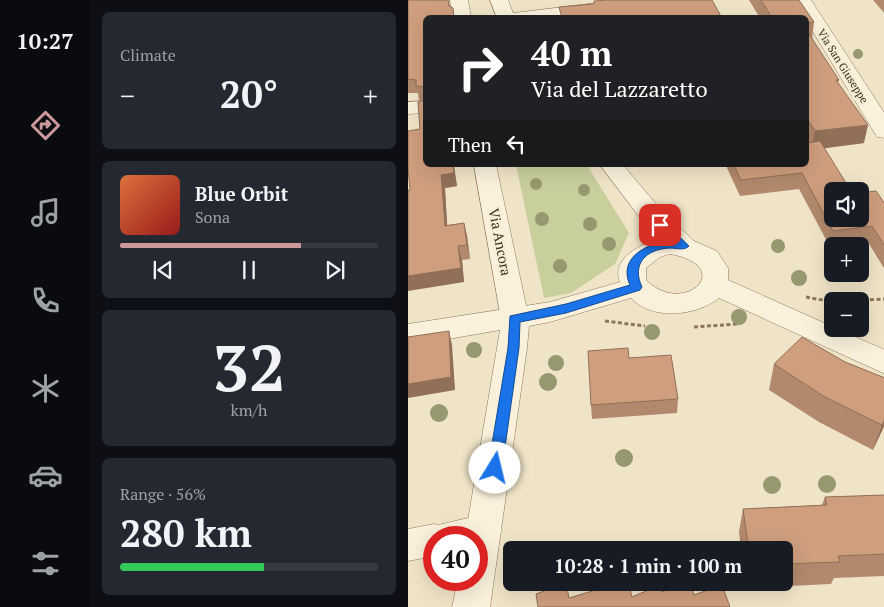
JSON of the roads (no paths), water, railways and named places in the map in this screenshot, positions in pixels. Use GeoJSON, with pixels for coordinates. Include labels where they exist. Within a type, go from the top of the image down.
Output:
{"type":"FeatureCollection","features":[{"type":"Feature","properties":{"kind":"street"},"geometry":{"type":"LineString","coordinates":[[459,0],[462,15]]}},
{"type":"Feature","properties":{"kind":"street"},"geometry":{"type":"LineString","coordinates":[[499,0],[505,15]]}},
{"type":"Feature","properties":{"kind":"street"},"geometry":{"type":"LineString","coordinates":[[522,0],[540,8],[610,7]]}},
{"type":"Feature","properties":{"kind":"street","name":"Via San Giuseppe"},"geometry":{"type":"LineString","coordinates":[[802,0],[884,132]]}},
{"type":"Feature","properties":{"kind":"street"},"geometry":{"type":"LineString","coordinates":[[537,15],[592,8]]}},
{"type":"Feature","properties":{"kind":"street"},"geometry":{"type":"LineString","coordinates":[[408,108],[423,107]]}},
{"type":"Feature","properties":{"kind":"street","name":"Via Ancora"},"geometry":{"type":"LineString","coordinates":[[485,167],[514,319],[514,348],[486,526]]}},
{"type":"Feature","properties":{"kind":"street"},"geometry":{"type":"LineString","coordinates":[[613,167],[660,225],[684,246]]}},
{"type":"Feature","properties":{"kind":"street"},"geometry":{"type":"LineString","coordinates":[[641,203],[642,229],[646,251]]}},
{"type":"Feature","properties":{"kind":"street"},"geometry":{"type":"LineString","coordinates":[[670,245],[684,246],[696,249],[711,260],[717,275],[715,285],[708,293],[698,300],[678,304],[656,301],[636,287],[632,278],[632,268],[637,259],[646,251],[670,245]]}},
{"type":"Feature","properties":{"kind":"street"},"geometry":{"type":"LineString","coordinates":[[715,285],[884,363]]}},
{"type":"Feature","properties":{"kind":"street"},"geometry":{"type":"LineString","coordinates":[[408,335],[514,319],[591,301],[636,287]]}},
{"type":"Feature","properties":{"kind":"street"},"geometry":{"type":"LineString","coordinates":[[408,545],[423,542]]}},
{"type":"Feature","properties":{"kind":"street"},"geometry":{"type":"LineString","coordinates":[[470,607],[474,591]]}}]}
